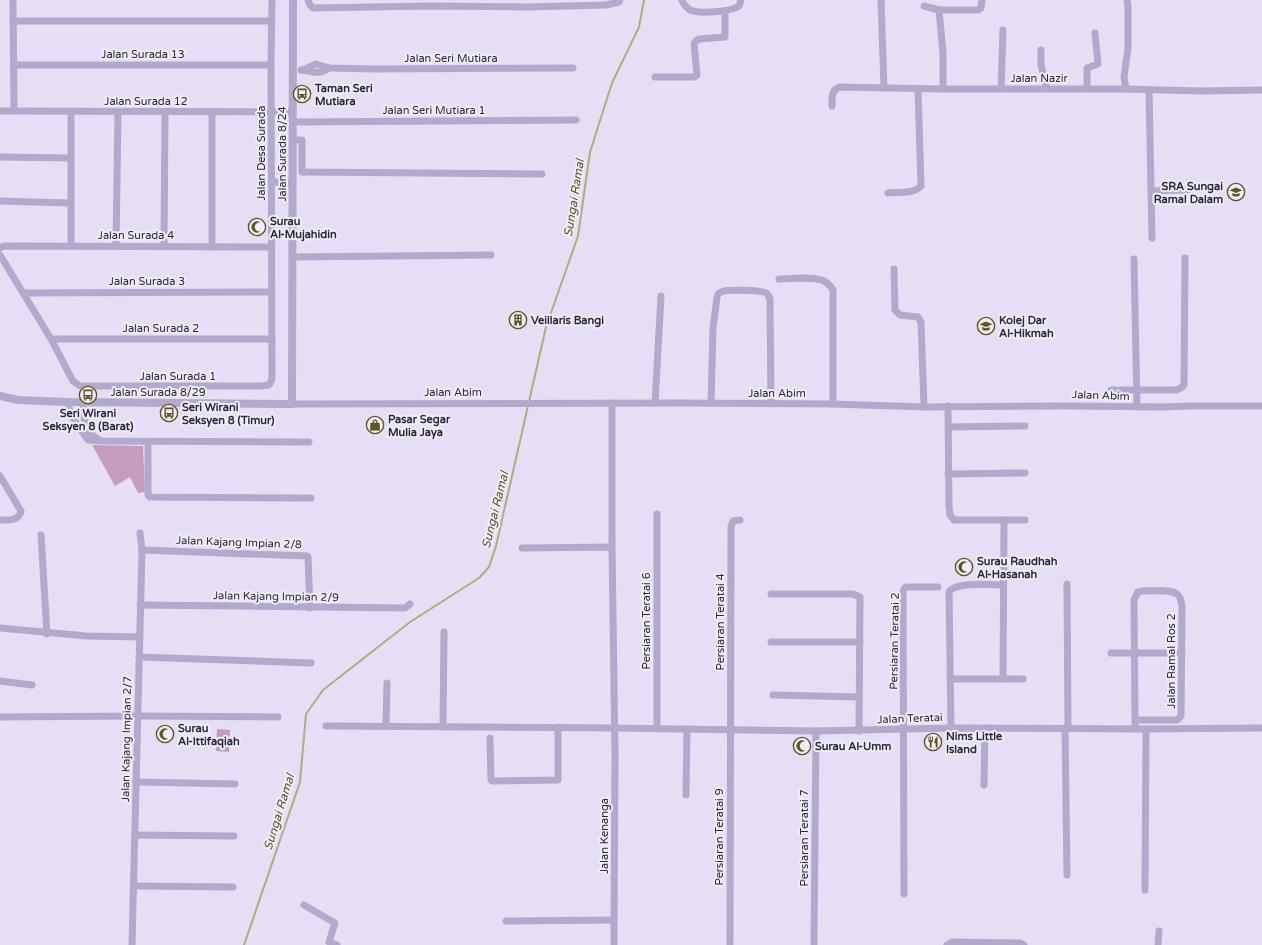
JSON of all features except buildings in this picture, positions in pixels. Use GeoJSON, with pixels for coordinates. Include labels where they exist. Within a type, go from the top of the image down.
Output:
{"type":"FeatureCollection","features":[{"type":"Feature","properties":{"kind":"street"},"geometry":{"type":"LineString","coordinates":[[12,0],[14,111]]}},
{"type":"Feature","properties":{"kind":"street","name":"Jalan Desa Surada"},"geometry":{"type":"LineString","coordinates":[[272,0],[272,379]]}},
{"type":"Feature","properties":{"kind":"street","name":"Jalan Surada 8/24"},"geometry":{"type":"LineString","coordinates":[[292,404],[293,0]]}},
{"type":"Feature","properties":{"kind":"street"},"geometry":{"type":"LineString","coordinates":[[308,0],[313,8],[431,3],[545,7],[606,5],[619,1]]}},
{"type":"Feature","properties":{"kind":"street"},"geometry":{"type":"LineString","coordinates":[[682,0],[685,6],[693,11],[725,11],[736,9],[742,0]]}},
{"type":"Feature","properties":{"kind":"street"},"geometry":{"type":"LineString","coordinates":[[881,0],[884,88]]}},
{"type":"Feature","properties":{"kind":"street"},"geometry":{"type":"LineString","coordinates":[[924,6],[939,10],[978,10],[981,8],[982,0]]}},
{"type":"Feature","properties":{"kind":"street"},"geometry":{"type":"LineString","coordinates":[[1126,89],[1124,77],[1128,48],[1127,0]]}},
{"type":"Feature","properties":{"kind":"street"},"geometry":{"type":"LineString","coordinates":[[939,10],[943,53],[944,89]]}},
{"type":"Feature","properties":{"kind":"street"},"geometry":{"type":"LineString","coordinates":[[655,78],[694,77],[697,75],[694,44],[696,40],[699,39],[725,37],[725,11]]}},
{"type":"Feature","properties":{"kind":"street"},"geometry":{"type":"LineString","coordinates":[[13,21],[272,21]]}},
{"type":"Feature","properties":{"kind":"street"},"geometry":{"type":"LineString","coordinates":[[1001,89],[1003,30]]}},
{"type":"Feature","properties":{"kind":"street"},"geometry":{"type":"LineString","coordinates":[[1087,89],[1087,68],[1098,64],[1096,33]]}},
{"type":"Feature","properties":{"kind":"street"},"geometry":{"type":"LineString","coordinates":[[1041,50],[1041,65],[1047,89]]}},
{"type":"Feature","properties":{"kind":"street","name":"Jalan Surada 13"},"geometry":{"type":"LineString","coordinates":[[14,65],[271,65]]}},
{"type":"Feature","properties":{"kind":"street","name":"Jalan Seri Mutiara"},"geometry":{"type":"LineString","coordinates":[[293,70],[303,70],[316,74],[329,68],[573,68]]}},
{"type":"Feature","properties":{"kind":"street","name":"Jalan Nazir"},"geometry":{"type":"LineString","coordinates":[[832,106],[832,94],[839,87],[918,89],[1126,89],[1202,92],[1262,90]]}},
{"type":"Feature","properties":{"kind":"street"},"geometry":{"type":"LineString","coordinates":[[888,193],[912,191],[922,186],[918,89]]}},
{"type":"Feature","properties":{"kind":"street"},"geometry":{"type":"LineString","coordinates":[[1149,90],[1152,238]]}},
{"type":"Feature","properties":{"kind":"street","name":"Jalan Surada 12"},"geometry":{"type":"LineString","coordinates":[[0,111],[293,112]]}},
{"type":"Feature","properties":{"kind":"street"},"geometry":{"type":"LineString","coordinates":[[70,112],[71,246]]}},
{"type":"Feature","properties":{"kind":"street"},"geometry":{"type":"LineString","coordinates":[[116,246],[118,112]]}},
{"type":"Feature","properties":{"kind":"street"},"geometry":{"type":"LineString","coordinates":[[164,246],[165,112]]}},
{"type":"Feature","properties":{"kind":"street"},"geometry":{"type":"LineString","coordinates":[[212,112],[212,247]]}},
{"type":"Feature","properties":{"kind":"street","name":"Jalan Seri Mutiara 1"},"geometry":{"type":"LineString","coordinates":[[293,122],[576,120]]}},
{"type":"Feature","properties":{"kind":"street"},"geometry":{"type":"LineString","coordinates":[[292,140],[302,140],[302,172],[542,174]]}},
{"type":"Feature","properties":{"kind":"street"},"geometry":{"type":"LineString","coordinates":[[0,157],[71,158]]}},
{"type":"Feature","properties":{"kind":"street"},"geometry":{"type":"LineString","coordinates":[[272,182],[292,182]]}},
{"type":"Feature","properties":{"kind":"street"},"geometry":{"type":"LineString","coordinates":[[1152,191],[1188,190]]}},
{"type":"Feature","properties":{"kind":"street"},"geometry":{"type":"LineString","coordinates":[[0,202],[71,203]]}},
{"type":"Feature","properties":{"kind":"street","name":"Jalan Surada 4"},"geometry":{"type":"LineString","coordinates":[[0,248],[4,246],[272,247]]}},
{"type":"Feature","properties":{"kind":"street"},"geometry":{"type":"LineString","coordinates":[[0,255],[51,340]]}},
{"type":"Feature","properties":{"kind":"street"},"geometry":{"type":"LineString","coordinates":[[292,257],[491,255]]}},
{"type":"Feature","properties":{"kind":"street"},"geometry":{"type":"LineString","coordinates":[[1111,390],[1176,390],[1184,385],[1185,258]]}},
{"type":"Feature","properties":{"kind":"street"},"geometry":{"type":"LineString","coordinates":[[1134,259],[1137,407]]}},
{"type":"Feature","properties":{"kind":"street"},"geometry":{"type":"LineString","coordinates":[[894,269],[895,310],[900,315],[918,317],[921,322],[924,407]]}},
{"type":"Feature","properties":{"kind":"street"},"geometry":{"type":"LineString","coordinates":[[779,280],[813,279],[825,281],[833,290],[833,404]]}},
{"type":"Feature","properties":{"kind":"street"},"geometry":{"type":"LineString","coordinates":[[711,403],[713,328],[718,294],[724,291],[757,291],[766,292],[770,301],[771,404]]}},
{"type":"Feature","properties":{"kind":"street","name":"Jalan Surada 3"},"geometry":{"type":"LineString","coordinates":[[23,293],[272,292]]}},
{"type":"Feature","properties":{"kind":"street"},"geometry":{"type":"LineString","coordinates":[[655,403],[661,296]]}},
{"type":"Feature","properties":{"kind":"street","name":"Jalan Surada 2"},"geometry":{"type":"LineString","coordinates":[[51,340],[272,339]]}},
{"type":"Feature","properties":{"kind":"street","name":"Jalan Surada 1"},"geometry":{"type":"LineString","coordinates":[[51,340],[73,381],[80,386],[261,386],[269,385],[272,379]]}},
{"type":"Feature","properties":{"kind":"street","name":"Jalan Surada 8/29"},"geometry":{"type":"LineString","coordinates":[[0,396],[18,400],[83,403],[292,404]]}},
{"type":"Feature","properties":{"kind":"street"},"geometry":{"type":"LineString","coordinates":[[67,402],[73,418],[88,440],[102,442],[309,442]]}},
{"type":"Feature","properties":{"kind":"street"},"geometry":{"type":"LineString","coordinates":[[83,403],[83,416],[86,427],[92,436],[102,442]]}},
{"type":"Feature","properties":{"kind":"street","name":"Jalan Kenanga"},"geometry":{"type":"LineString","coordinates":[[612,403],[614,945]]}},
{"type":"Feature","properties":{"kind":"street","name":"Jalan Abim"},"geometry":{"type":"LineString","coordinates":[[292,404],[711,403],[833,404],[924,407],[1262,406]]}},
{"type":"Feature","properties":{"kind":"street"},"geometry":{"type":"LineString","coordinates":[[948,406],[948,474],[950,515],[954,520],[1025,520]]}},
{"type":"Feature","properties":{"kind":"street"},"geometry":{"type":"LineString","coordinates":[[949,427],[1025,426]]}},
{"type":"Feature","properties":{"kind":"street"},"geometry":{"type":"LineString","coordinates":[[148,442],[148,495],[155,498],[311,498]]}},
{"type":"Feature","properties":{"kind":"street"},"geometry":{"type":"LineString","coordinates":[[948,474],[1025,473]]}},
{"type":"Feature","properties":{"kind":"street"},"geometry":{"type":"LineString","coordinates":[[0,476],[21,511],[20,515],[16,518],[10,520],[0,520]]}},
{"type":"Feature","properties":{"kind":"street","name":"Persiaran Teratai 6"},"geometry":{"type":"LineString","coordinates":[[657,514],[657,729]]}},
{"type":"Feature","properties":{"kind":"street","name":"Persiaran Teratai 4"},"geometry":{"type":"LineString","coordinates":[[731,730],[731,527],[733,521],[740,520]]}},
{"type":"Feature","properties":{"kind":"street"},"geometry":{"type":"LineString","coordinates":[[1003,679],[1004,520]]}},
{"type":"Feature","properties":{"kind":"street","name":"Jalan Kajang Impian 2/7"},"geometry":{"type":"LineString","coordinates":[[132,945],[142,550],[140,533]]}},
{"type":"Feature","properties":{"kind":"street"},"geometry":{"type":"LineString","coordinates":[[42,536],[47,634]]}},
{"type":"Feature","properties":{"kind":"street"},"geometry":{"type":"LineString","coordinates":[[522,548],[612,547]]}},
{"type":"Feature","properties":{"kind":"street","name":"Jalan Kajang Impian 2/8"},"geometry":{"type":"LineString","coordinates":[[142,550],[307,556],[310,608]]}},
{"type":"Feature","properties":{"kind":"street"},"geometry":{"type":"LineString","coordinates":[[1067,584],[1067,875]]}},
{"type":"Feature","properties":{"kind":"street"},"geometry":{"type":"LineString","coordinates":[[951,728],[950,589],[968,585],[1004,585]]}},
{"type":"Feature","properties":{"kind":"street","name":"Persiaran Teratai 2"},"geometry":{"type":"LineString","coordinates":[[904,728],[904,588],[938,587]]}},
{"type":"Feature","properties":{"kind":"street","name":"Jalan Ramal Ros 2"},"geometry":{"type":"LineString","coordinates":[[1134,653],[1134,600],[1138,592],[1172,592],[1178,594],[1181,599],[1182,606],[1181,716],[1177,720],[1135,720]]}},
{"type":"Feature","properties":{"kind":"street"},"geometry":{"type":"LineString","coordinates":[[771,594],[853,594],[860,596],[858,731]]}},
{"type":"Feature","properties":{"kind":"street","name":"Jalan Kajang Impian 2/9"},"geometry":{"type":"LineString","coordinates":[[140,606],[405,608],[410,604]]}},
{"type":"Feature","properties":{"kind":"street"},"geometry":{"type":"LineString","coordinates":[[0,628],[47,634],[140,637]]}},
{"type":"Feature","properties":{"kind":"street"},"geometry":{"type":"LineString","coordinates":[[443,726],[444,632]]}},
{"type":"Feature","properties":{"kind":"street"},"geometry":{"type":"LineString","coordinates":[[771,642],[860,642]]}},
{"type":"Feature","properties":{"kind":"street"},"geometry":{"type":"LineString","coordinates":[[1111,653],[1182,653]]}},
{"type":"Feature","properties":{"kind":"street"},"geometry":{"type":"LineString","coordinates":[[1134,653],[1135,729]]}},
{"type":"Feature","properties":{"kind":"street"},"geometry":{"type":"LineString","coordinates":[[139,657],[311,662]]}},
{"type":"Feature","properties":{"kind":"street"},"geometry":{"type":"LineString","coordinates":[[951,679],[1022,679]]}},
{"type":"Feature","properties":{"kind":"street"},"geometry":{"type":"LineString","coordinates":[[0,681],[32,685]]}},
{"type":"Feature","properties":{"kind":"street"},"geometry":{"type":"LineString","coordinates":[[386,683],[386,726]]}},
{"type":"Feature","properties":{"kind":"street"},"geometry":{"type":"LineString","coordinates":[[773,695],[859,697]]}},
{"type":"Feature","properties":{"kind":"street"},"geometry":{"type":"LineString","coordinates":[[0,717],[278,717]]}},
{"type":"Feature","properties":{"kind":"street","name":"Jalan Teratai"},"geometry":{"type":"LineString","coordinates":[[326,726],[558,727],[816,731],[858,731],[904,728],[1262,728]]}},
{"type":"Feature","properties":{"kind":"street"},"geometry":{"type":"LineString","coordinates":[[490,738],[492,781],[558,780],[558,727]]}},
{"type":"Feature","properties":{"kind":"street"},"geometry":{"type":"LineString","coordinates":[[904,728],[904,894]]}},
{"type":"Feature","properties":{"kind":"street"},"geometry":{"type":"LineString","coordinates":[[984,785],[985,728]]}},
{"type":"Feature","properties":{"kind":"street"},"geometry":{"type":"LineString","coordinates":[[686,795],[688,729]]}},
{"type":"Feature","properties":{"kind":"street"},"geometry":{"type":"LineString","coordinates":[[1145,890],[1146,729]]}},
{"type":"Feature","properties":{"kind":"street","name":"Persiaran Teratai 9"},"geometry":{"type":"LineString","coordinates":[[730,945],[731,730]]}},
{"type":"Feature","properties":{"kind":"street","name":"Persiaran Teratai 7"},"geometry":{"type":"LineString","coordinates":[[814,945],[816,731]]}},
{"type":"Feature","properties":{"kind":"street"},"geometry":{"type":"LineString","coordinates":[[136,782],[235,784]]}},
{"type":"Feature","properties":{"kind":"street"},"geometry":{"type":"LineString","coordinates":[[135,835],[234,836]]}},
{"type":"Feature","properties":{"kind":"street"},"geometry":{"type":"LineString","coordinates":[[134,886],[233,887]]}},
{"type":"Feature","properties":{"kind":"street"},"geometry":{"type":"LineString","coordinates":[[304,905],[335,923],[329,942],[338,945]]}},
{"type":"Feature","properties":{"kind":"street"},"geometry":{"type":"LineString","coordinates":[[506,921],[614,920]]}},
{"type":"Feature","properties":{"kind":"street"},"geometry":{"type":"LineString","coordinates":[[1158,945],[1159,931]]}},
{"type":"Feature","properties":{"kind":"street"},"geometry":{"type":"LineString","coordinates":[[947,945],[952,942],[1020,943],[1024,945]]}},
{"type":"Feature","properties":{"kind":"shaded area"},"geometry":{"type":"Polygon","coordinates":[[[92,445],[143,446],[145,492],[138,493],[130,477],[115,486],[92,445]]]}},
{"type":"Feature","properties":{"kind":"shaded area"},"geometry":{"type":"Polygon","coordinates":[[[217,729],[230,730],[229,752],[216,751],[217,729]]]}},
{"type":"Feature","properties":{"kind":"waterway","name":"Sungai Ramal"},"geometry":{"type":"LineString","coordinates":[[244,945],[300,782],[306,714],[323,690],[410,622],[479,578],[489,567],[496,546],[546,327],[578,236],[590,152],[612,83],[639,27],[644,0]]}},
{"type":"Feature","properties":{"kind":"place","name":"Taman Seri Mutiara"},"geometry":{"type":"Point","coordinates":[302,94]}},
{"type":"Feature","properties":{"kind":"place","name":"SRA Sungai Ramal Dalam"},"geometry":{"type":"Point","coordinates":[1236,192]}},
{"type":"Feature","properties":{"kind":"place","name":"Surau Al-Mujahidin"},"geometry":{"type":"Point","coordinates":[257,227]}},
{"type":"Feature","properties":{"kind":"place","name":"Veillaris Bangi"},"geometry":{"type":"Point","coordinates":[518,320]}},
{"type":"Feature","properties":{"kind":"place","name":"Kolej Dar Al-Hikmah"},"geometry":{"type":"Point","coordinates":[986,326]}},
{"type":"Feature","properties":{"kind":"place","name":"Seri Wirani Seksyen 8 (Barat)"},"geometry":{"type":"Point","coordinates":[88,395]}},
{"type":"Feature","properties":{"kind":"place","name":"Seri Wirani Seksyen 8 (Timur)"},"geometry":{"type":"Point","coordinates":[169,413]}},
{"type":"Feature","properties":{"kind":"place","name":"Pasar Segar Mulia Jaya"},"geometry":{"type":"Point","coordinates":[375,425]}},
{"type":"Feature","properties":{"kind":"place","name":"Surau Raudhah Al-Hasanah"},"geometry":{"type":"Point","coordinates":[964,567]}},
{"type":"Feature","properties":{"kind":"place","name":"Surau Al-Ittifaqiah"},"geometry":{"type":"Point","coordinates":[165,734]}},
{"type":"Feature","properties":{"kind":"place","name":"Nims Little Island"},"geometry":{"type":"Point","coordinates":[933,742]}},
{"type":"Feature","properties":{"kind":"place","name":"Surau Al-Umm"},"geometry":{"type":"Point","coordinates":[802,746]}}]}
